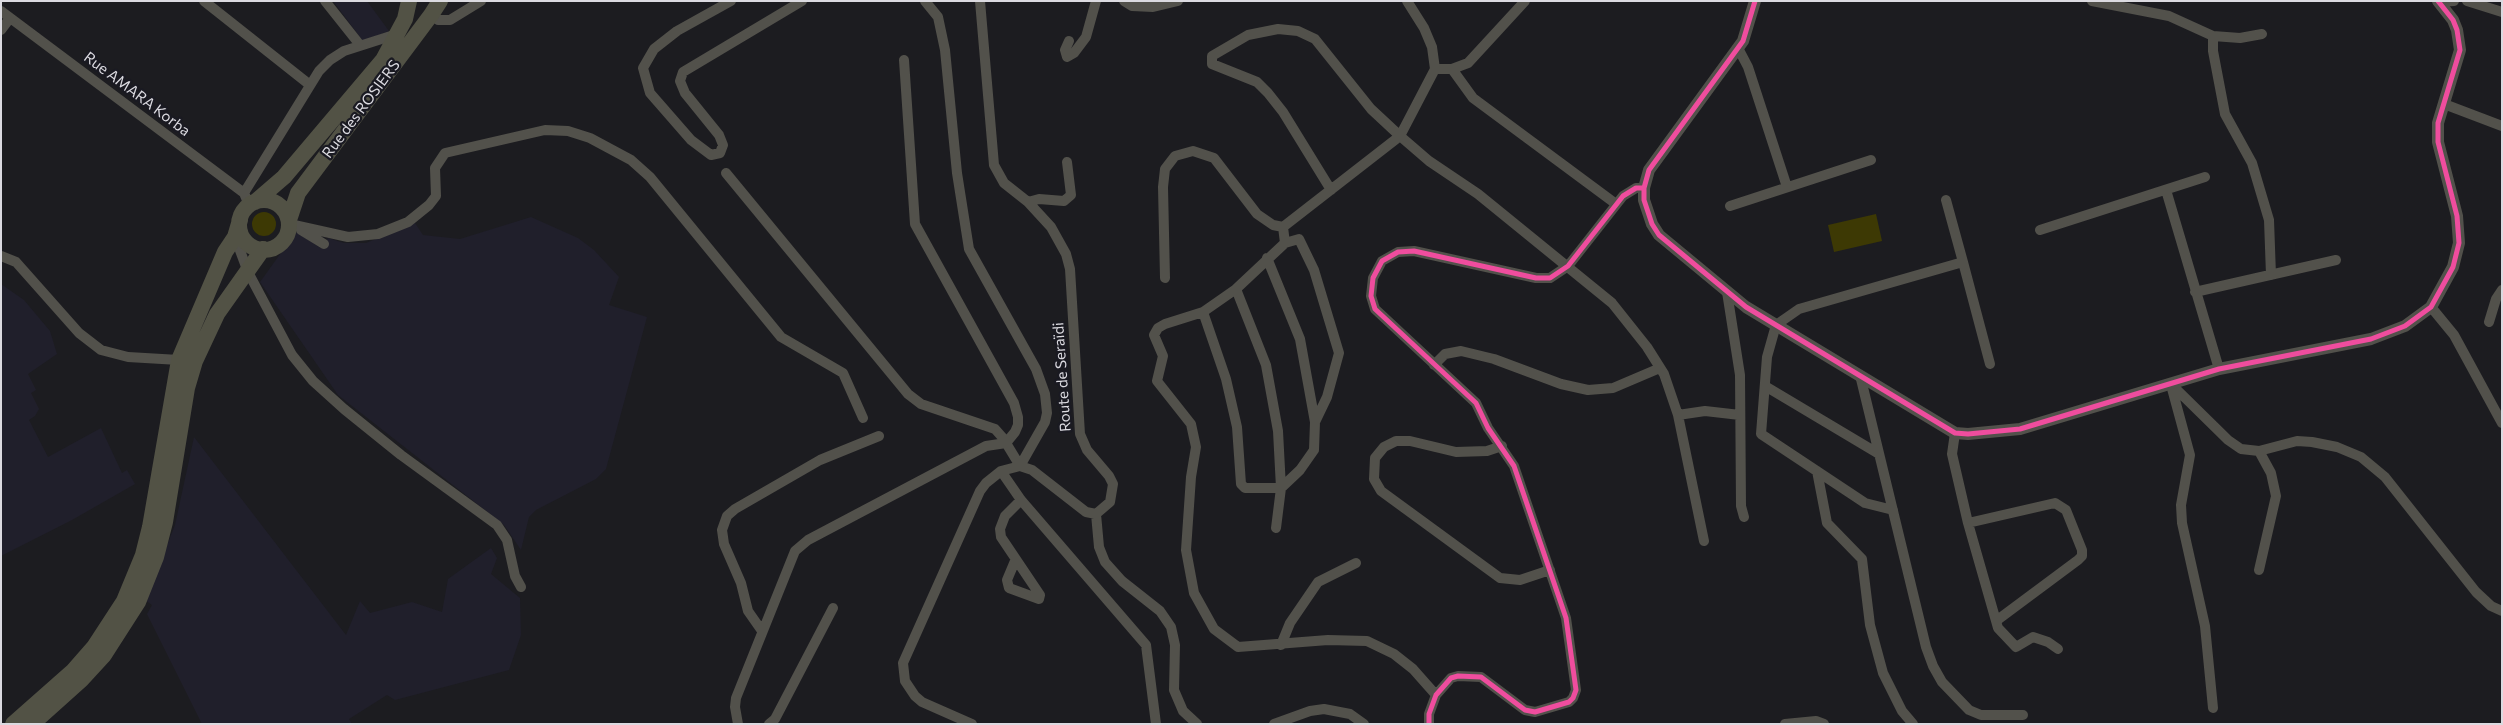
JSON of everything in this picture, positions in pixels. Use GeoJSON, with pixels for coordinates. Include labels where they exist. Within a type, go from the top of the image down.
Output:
{"type":"FeatureCollection","features":[{"type":"Feature","properties":{"kind":"main road"},"geometry":{"type":"LineString","coordinates":[[13,724],[73,671],[94,647],[124,600],[142,555],[150,527],[179,360],[249,200],[284,177],[371,75],[383,60],[405,19],[409,1]]}},
{"type":"Feature","properties":{"kind":"main road","name":"Rue des ROSIERS"},"geometry":{"type":"LineString","coordinates":[[291,223],[298,193],[436,8]]}},
{"type":"Feature","properties":{"kind":"main road"},"geometry":{"type":"LineString","coordinates":[[240,220],[240,228],[248,243],[263,249],[279,245],[285,239],[291,223],[282,207],[276,203],[262,200],[249,200]]}},
{"type":"Feature","properties":{"kind":"main road"},"geometry":{"type":"LineString","coordinates":[[32,724],[81,680],[104,655],[138,602],[156,557],[166,522],[187,388],[195,361],[217,314],[263,249]]}},
{"type":"Feature","properties":{"kind":"street"},"geometry":{"type":"LineString","coordinates":[[204,1],[310,86]]}},
{"type":"Feature","properties":{"kind":"street"},"geometry":{"type":"LineString","coordinates":[[325,1],[360,45]]}},
{"type":"Feature","properties":{"kind":"street"},"geometry":{"type":"LineString","coordinates":[[436,8],[438,20],[450,20],[481,1]]}},
{"type":"Feature","properties":{"kind":"street"},"geometry":{"type":"LineString","coordinates":[[731,1],[677,32],[654,49],[643,68],[650,93],[691,140],[711,155],[720,153],[723,145],[719,135],[685,93],[680,81],[683,72],[802,1]]}},
{"type":"Feature","properties":{"kind":"street"},"geometry":{"type":"LineString","coordinates":[[925,1],[938,17],[945,50],[957,173],[969,249],[1036,369],[1045,394],[1047,413],[1045,422],[1020,466]]}},
{"type":"Feature","properties":{"kind":"street","name":"Route de Seraïdi"},"geometry":{"type":"LineString","coordinates":[[980,1],[994,165],[1004,183],[1028,202],[1051,227],[1060,240],[1070,269],[1080,434],[1087,450],[1113,484],[1110,502],[1096,514]]}},
{"type":"Feature","properties":{"kind":"street"},"geometry":{"type":"LineString","coordinates":[[1069,41],[1065,50],[1067,57],[1074,53],[1086,37],[1096,1]]}},
{"type":"Feature","properties":{"kind":"street"},"geometry":{"type":"LineString","coordinates":[[1124,1],[1132,6],[1153,7],[1178,1]]}},
{"type":"Feature","properties":{"kind":"street"},"geometry":{"type":"LineString","coordinates":[[1165,278],[1165,169],[1175,156],[1193,151],[1214,158],[1257,214],[1272,225],[1283,227],[1400,136],[1435,69],[1432,47],[1424,28],[1407,1]]}},
{"type":"Feature","properties":{"kind":"street"},"geometry":{"type":"LineString","coordinates":[[1435,69],[1452,69],[1468,63],[1525,1]]}},
{"type":"Feature","properties":{"kind":"street"},"geometry":{"type":"LineString","coordinates":[[1755,1],[1746,34],[1738,48],[1654,161],[1647,175],[1644,188],[1647,212],[1659,235],[1746,307],[1955,433],[1968,434],[2020,429],[2219,369],[2371,339],[2405,326],[2431,307],[2453,267],[2459,243],[2457,216],[2438,142],[2438,123],[2460,50],[2457,30],[2439,2],[2454,1]]}},
{"type":"Feature","properties":{"kind":"street"},"geometry":{"type":"LineString","coordinates":[[2092,1],[2169,16],[2213,36],[2240,38],[2262,34]]}},
{"type":"Feature","properties":{"kind":"street"},"geometry":{"type":"LineString","coordinates":[[2147,1],[2148,12]]}},
{"type":"Feature","properties":{"kind":"street"},"geometry":{"type":"LineString","coordinates":[[2467,1],[2502,12]]}},
{"type":"Feature","properties":{"kind":"street","name":"Rue AMARA Korba"},"geometry":{"type":"LineString","coordinates":[[1,11],[249,200]]}},
{"type":"Feature","properties":{"kind":"street"},"geometry":{"type":"LineString","coordinates":[[1,30],[10,18]]}},
{"type":"Feature","properties":{"kind":"street"},"geometry":{"type":"LineString","coordinates":[[1331,190],[1284,112],[1268,93],[1257,82],[1212,64],[1212,56],[1248,35],[1278,29],[1298,31],[1315,39],[1371,109],[1400,136],[1429,161],[1478,194],[1612,303],[1647,346],[1660,368],[1678,415],[1704,541]]}},
{"type":"Feature","properties":{"kind":"street"},"geometry":{"type":"LineString","coordinates":[[249,200],[319,72],[330,60],[344,51],[397,34]]}},
{"type":"Feature","properties":{"kind":"street"},"geometry":{"type":"LineString","coordinates":[[2213,36],[2213,52],[2225,114],[2252,163],[2269,220],[2271,275]]}},
{"type":"Feature","properties":{"kind":"street"},"geometry":{"type":"LineString","coordinates":[[1738,48],[1748,67],[1787,187]]}},
{"type":"Feature","properties":{"kind":"street"},"geometry":{"type":"LineString","coordinates":[[904,60],[915,224],[1017,410],[1018,425],[1006,444]]}},
{"type":"Feature","properties":{"kind":"street"},"geometry":{"type":"LineString","coordinates":[[1452,69],[1473,98],[1616,204]]}},
{"type":"Feature","properties":{"kind":"street"},"geometry":{"type":"LineString","coordinates":[[2444,104],[2502,126]]}},
{"type":"Feature","properties":{"kind":"street"},"geometry":{"type":"LineString","coordinates":[[291,223],[348,237],[378,234],[408,222],[430,205],[436,196],[435,168],[445,152],[545,130],[568,131],[590,138],[631,160],[650,177],[781,337],[843,373],[863,418]]}},
{"type":"Feature","properties":{"kind":"street"},"geometry":{"type":"LineString","coordinates":[[1730,206],[1871,160]]}},
{"type":"Feature","properties":{"kind":"street"},"geometry":{"type":"LineString","coordinates":[[1028,202],[1039,198],[1064,201],[1071,195],[1067,162]]}},
{"type":"Feature","properties":{"kind":"street"},"geometry":{"type":"LineString","coordinates":[[726,172],[908,394],[922,404],[989,426],[1000,433],[1020,466]]}},
{"type":"Feature","properties":{"kind":"street"},"geometry":{"type":"LineString","coordinates":[[2040,230],[2205,177]]}},
{"type":"Feature","properties":{"kind":"street"},"geometry":{"type":"LineString","coordinates":[[1429,724],[1429,714],[1436,695],[1451,678],[1466,675],[1487,680],[1530,712],[1540,712],[1569,702],[1574,698],[1576,690],[1566,618],[1514,466],[1488,428],[1476,403],[1375,309],[1371,296],[1373,278],[1382,261],[1398,252],[1414,251],[1543,278],[1557,275],[1568,266],[1616,204],[1629,192],[1644,188]]}},
{"type":"Feature","properties":{"kind":"street"},"geometry":{"type":"LineString","coordinates":[[2166,190],[2219,369]]}},
{"type":"Feature","properties":{"kind":"street"},"geometry":{"type":"LineString","coordinates":[[1946,200],[1990,364]]}},
{"type":"Feature","properties":{"kind":"street"},"geometry":{"type":"LineString","coordinates":[[291,223],[324,244]]}},
{"type":"Feature","properties":{"kind":"street"},"geometry":{"type":"LineString","coordinates":[[1283,227],[1285,243]]}},
{"type":"Feature","properties":{"kind":"street"},"geometry":{"type":"LineString","coordinates":[[234,237],[248,272],[292,356],[313,381],[401,455],[446,486],[503,532],[515,576],[521,587]]}},
{"type":"Feature","properties":{"kind":"street"},"geometry":{"type":"LineString","coordinates":[[1315,422],[1327,397],[1339,353],[1314,270],[1299,239],[1285,243],[1236,289],[1203,312],[1165,324],[1158,328],[1154,335],[1162,356],[1157,381],[1191,424],[1196,448],[1191,477],[1186,550],[1194,593],[1214,629],[1238,647],[1328,640],[1366,641],[1394,654],[1413,669],[1436,695]]}},
{"type":"Feature","properties":{"kind":"street"},"geometry":{"type":"LineString","coordinates":[[1,256],[16,262],[79,333],[101,350],[128,357],[179,360]]}},
{"type":"Feature","properties":{"kind":"street"},"geometry":{"type":"LineString","coordinates":[[1203,312],[1226,379],[1233,408],[1237,427],[1241,484],[1246,488],[1281,488],[1300,470],[1314,450],[1315,422],[1300,339],[1267,258]]}},
{"type":"Feature","properties":{"kind":"street"},"geometry":{"type":"LineString","coordinates":[[2196,292],[2336,260]]}},
{"type":"Feature","properties":{"kind":"street"},"geometry":{"type":"LineString","coordinates":[[1893,510],[1864,503],[1761,434],[1767,357],[1776,325],[1799,309],[1963,262]]}},
{"type":"Feature","properties":{"kind":"street"},"geometry":{"type":"LineString","coordinates":[[1236,289],[1266,365],[1278,432],[1281,488],[1276,528]]}},
{"type":"Feature","properties":{"kind":"street"},"geometry":{"type":"LineString","coordinates":[[2489,322],[2496,300],[2502,290]]}},
{"type":"Feature","properties":{"kind":"street"},"geometry":{"type":"LineString","coordinates":[[1726,292],[1740,375],[1741,506],[1744,517]]}},
{"type":"Feature","properties":{"kind":"street"},"geometry":{"type":"LineString","coordinates":[[2431,307],[2454,335],[2502,423]]}},
{"type":"Feature","properties":{"kind":"street"},"geometry":{"type":"LineString","coordinates":[[1434,364],[1445,354],[1461,351],[1494,359],[1561,384],[1588,390],[1613,388],[1660,368]]}},
{"type":"Feature","properties":{"kind":"street"},"geometry":{"type":"LineString","coordinates":[[1860,375],[1926,647],[1942,682],[1964,706],[1980,715],[2023,715]]}},
{"type":"Feature","properties":{"kind":"street"},"geometry":{"type":"LineString","coordinates":[[2171,384],[2228,440],[2240,449],[2259,451],[2297,441],[2337,447],[2361,457],[2385,476],[2476,592],[2491,606],[2502,611]]}},
{"type":"Feature","properties":{"kind":"street"},"geometry":{"type":"LineString","coordinates":[[2171,384],[2190,455],[2181,505],[2182,523],[2205,626],[2212,708]]}},
{"type":"Feature","properties":{"kind":"street"},"geometry":{"type":"LineString","coordinates":[[1765,386],[1880,454]]}},
{"type":"Feature","properties":{"kind":"street"},"geometry":{"type":"LineString","coordinates":[[1678,415],[1705,411],[1740,415]]}},
{"type":"Feature","properties":{"kind":"street"},"geometry":{"type":"LineString","coordinates":[[1955,433],[1952,454],[1968,523],[1998,628],[2016,646],[2033,637],[2048,642],[2058,650]]}},
{"type":"Feature","properties":{"kind":"street"},"geometry":{"type":"LineString","coordinates":[[762,631],[748,611],[741,583],[724,544],[722,530],[727,516],[735,509],[820,460],[879,436]]}},
{"type":"Feature","properties":{"kind":"street"},"geometry":{"type":"LineString","coordinates":[[1502,446],[1487,451],[1456,452],[1410,441],[1396,441],[1384,447],[1375,458],[1374,479],[1382,491],[1500,578],[1520,580],[1550,570]]}},
{"type":"Feature","properties":{"kind":"street"},"geometry":{"type":"LineString","coordinates":[[738,724],[735,707],[736,698],[795,551],[808,540],[986,446],[1006,444]]}},
{"type":"Feature","properties":{"kind":"street"},"geometry":{"type":"LineString","coordinates":[[2259,451],[2272,473],[2276,496],[2259,570]]}},
{"type":"Feature","properties":{"kind":"street"},"geometry":{"type":"LineString","coordinates":[[972,724],[922,702],[915,696],[905,681],[903,663],[980,491],[993,476],[1001,471],[1020,466],[1032,470],[1086,512],[1096,514],[1099,547],[1105,562],[1122,581],[1160,611],[1171,627],[1175,645],[1174,690],[1183,711],[1197,724]]}},
{"type":"Feature","properties":{"kind":"street"},"geometry":{"type":"LineString","coordinates":[[1001,471],[1021,500],[1146,645],[1156,724]]}},
{"type":"Feature","properties":{"kind":"street"},"geometry":{"type":"LineString","coordinates":[[1817,471],[1827,523],[1862,559],[1870,625],[1883,673],[1902,711],[1913,724]]}},
{"type":"Feature","properties":{"kind":"street"},"geometry":{"type":"LineString","coordinates":[[1015,561],[1001,537],[1000,528],[1005,516],[1021,500]]}},
{"type":"Feature","properties":{"kind":"street"},"geometry":{"type":"LineString","coordinates":[[1968,523],[2055,503],[2066,510],[2082,550],[2082,556],[2078,560],[1996,621]]}},
{"type":"Feature","properties":{"kind":"street"},"geometry":{"type":"LineString","coordinates":[[1281,645],[1290,623],[1318,582],[1356,563]]}},
{"type":"Feature","properties":{"kind":"street"},"geometry":{"type":"LineString","coordinates":[[770,724],[775,718],[833,608]]}},
{"type":"Feature","properties":{"kind":"street"},"geometry":{"type":"LineString","coordinates":[[1274,724],[1324,708],[1350,714],[1364,724]]}},
{"type":"Feature","properties":{"kind":"street"},"geometry":{"type":"LineString","coordinates":[[1785,724],[1816,721],[1824,724]]}},
{"type":"Feature","properties":{"kind":"shaded area"},"geometry":{"type":"Polygon","coordinates":[[[333,1],[367,1],[389,31],[363,41],[333,1]]]}},
{"type":"Feature","properties":{"kind":"shaded area"},"geometry":{"type":"Polygon","coordinates":[[[264,212],[273,215],[276,224],[273,233],[264,236],[255,233],[252,224],[255,215],[264,212]]]}},
{"type":"Feature","properties":{"kind":"shaded area"},"geometry":{"type":"Polygon","coordinates":[[[1876,214],[1882,241],[1834,252],[1828,225],[1876,214]]]}},
{"type":"Feature","properties":{"kind":"shaded area"},"geometry":{"type":"Polygon","coordinates":[[[531,217],[578,238],[594,250],[619,277],[609,305],[647,317],[606,469],[596,479],[536,510],[529,517],[521,550],[504,525],[338,395],[260,282],[296,232],[321,248],[328,238],[344,243],[366,243],[415,223],[423,235],[460,239],[531,217]]]}},
{"type":"Feature","properties":{"kind":"shaded area"},"geometry":{"type":"Polygon","coordinates":[[[1,284],[24,300],[50,331],[57,354],[28,374],[36,390],[31,393],[39,409],[35,416],[29,420],[48,457],[101,428],[122,473],[127,470],[135,484],[72,520],[1,556],[1,284]]]}},
{"type":"Feature","properties":{"kind":"shaded area"},"geometry":{"type":"Polygon","coordinates":[[[194,437],[346,635],[360,601],[370,613],[412,602],[442,612],[448,579],[491,548],[497,558],[491,574],[520,598],[521,635],[509,670],[395,700],[387,695],[349,719],[352,724],[202,724],[147,614],[152,605],[145,600],[175,525],[194,437]]]}},
{"type":"Feature","properties":{"kind":"cycle path"},"geometry":{"type":"LineString","coordinates":[[1755,1],[1743,41],[1649,170],[1644,188],[1644,200],[1652,224],[1659,235],[1746,307],[1955,433],[1968,434],[2020,429],[2219,369],[2371,339],[2405,326],[2431,307],[2453,267],[2459,243],[2457,216],[2438,142],[2438,123],[2460,50],[2457,30],[2453,20],[2438,1]]}},
{"type":"Feature","properties":{"kind":"cycle path"},"geometry":{"type":"LineString","coordinates":[[1429,724],[1429,714],[1436,695],[1451,678],[1458,676],[1481,677],[1525,710],[1535,712],[1569,702],[1576,690],[1566,618],[1514,466],[1488,428],[1476,403],[1375,309],[1371,296],[1373,278],[1382,261],[1398,252],[1414,251],[1536,278],[1550,278],[1568,266],[1623,196],[1636,188],[1644,188]]}}]}
